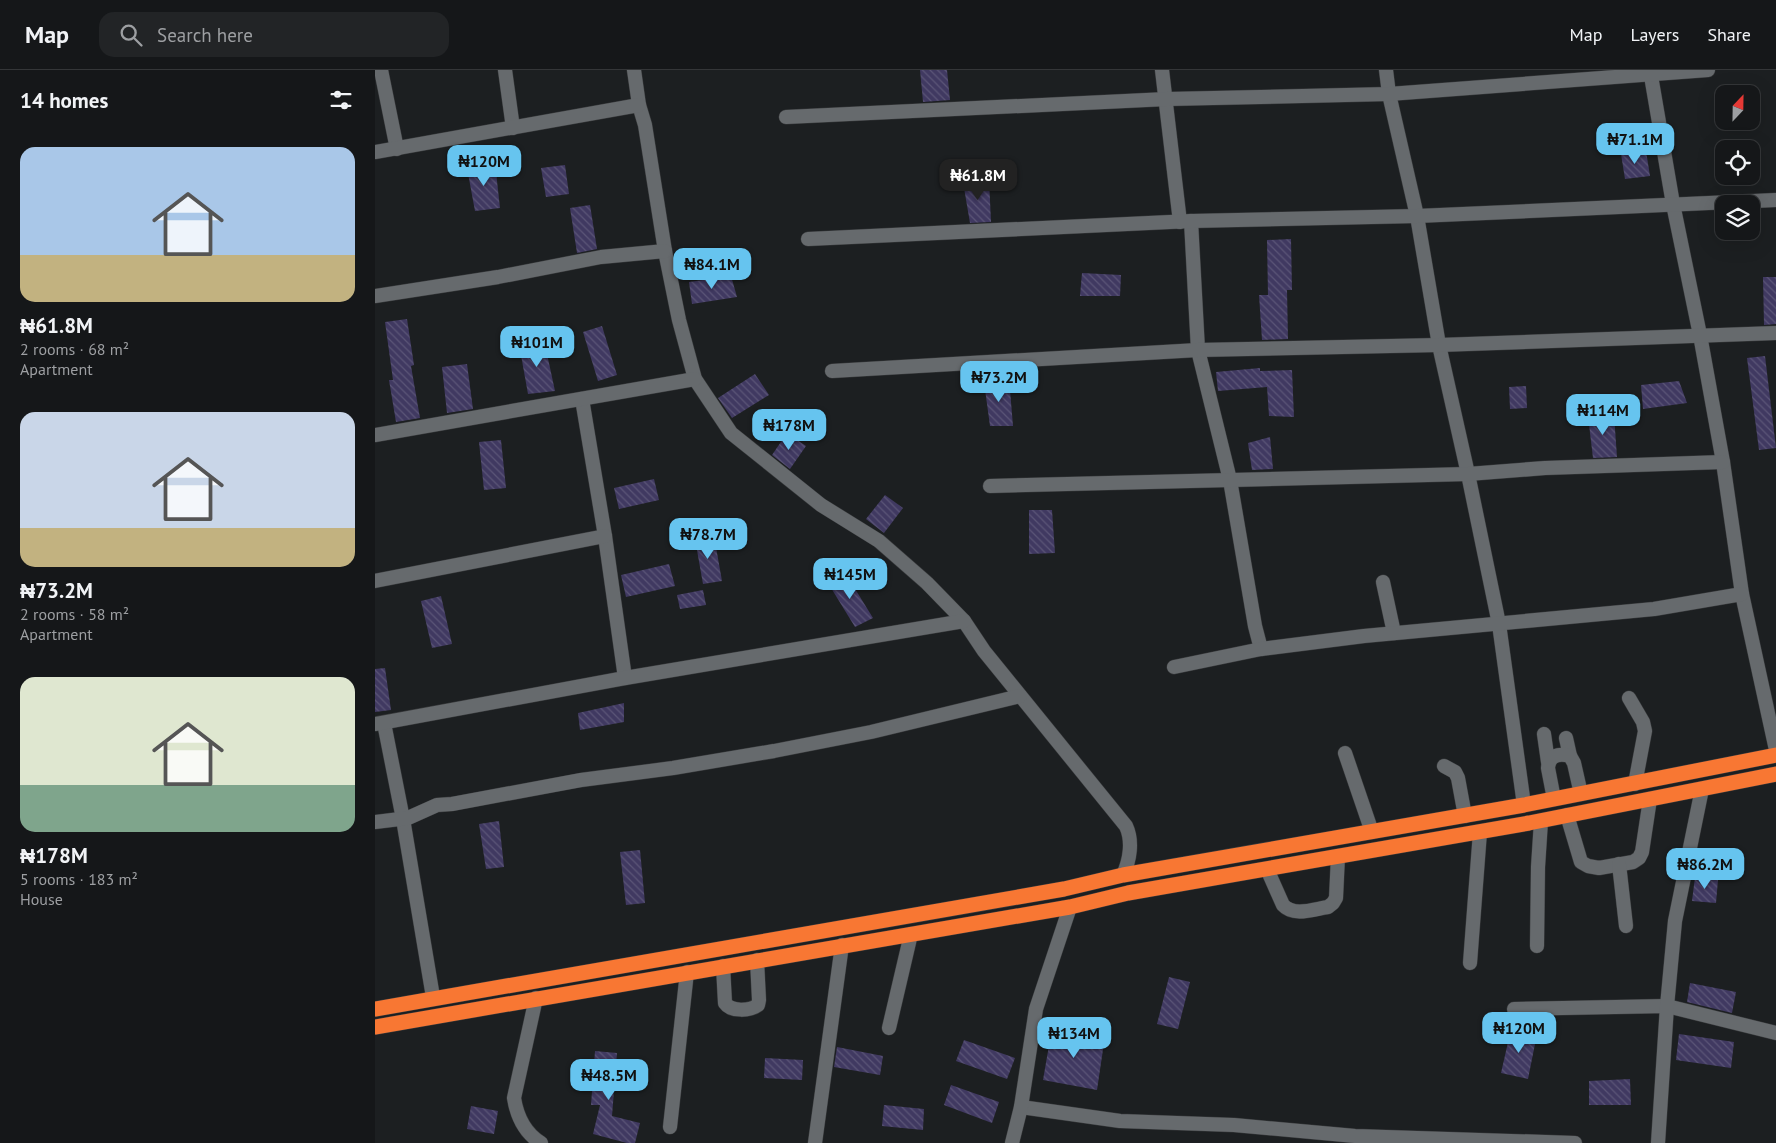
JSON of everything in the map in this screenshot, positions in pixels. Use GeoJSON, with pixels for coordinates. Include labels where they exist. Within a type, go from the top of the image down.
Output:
{"type":"FeatureCollection","features":[{"type":"Feature","properties":{"kind":"highway"},"geometry":{"type":"LineString","coordinates":[[375,1008],[1064,889],[1123,875],[1524,806],[1776,755]]}},
{"type":"Feature","properties":{"kind":"highway"},"geometry":{"type":"LineString","coordinates":[[375,1027],[1070,906],[1128,893],[1541,821],[1776,774]]}},
{"type":"Feature","properties":{"kind":"street"},"geometry":{"type":"LineString","coordinates":[[381,70],[397,148]]}},
{"type":"Feature","properties":{"kind":"street"},"geometry":{"type":"LineString","coordinates":[[505,70],[513,128]]}},
{"type":"Feature","properties":{"kind":"street"},"geometry":{"type":"LineString","coordinates":[[634,70],[639,105],[645,125],[665,251],[679,320],[695,379],[731,433],[821,505],[879,541],[927,583],[964,622],[984,651],[1126,826],[1131,836],[1127,866],[1123,875]]}},
{"type":"Feature","properties":{"kind":"street"},"geometry":{"type":"LineString","coordinates":[[1163,70],[1185,222],[1198,350],[1230,480],[1261,649]]}},
{"type":"Feature","properties":{"kind":"street"},"geometry":{"type":"LineString","coordinates":[[1385,70],[1417,216],[1439,345],[1499,624],[1524,806]]}},
{"type":"Feature","properties":{"kind":"street"},"geometry":{"type":"LineString","coordinates":[[787,117],[1167,99],[1389,94],[1650,72],[1708,70]]}},
{"type":"Feature","properties":{"kind":"street"},"geometry":{"type":"LineString","coordinates":[[1650,72],[1673,204],[1700,335],[1723,462],[1742,594],[1776,750]]}},
{"type":"Feature","properties":{"kind":"street"},"geometry":{"type":"LineString","coordinates":[[375,152],[639,105]]}},
{"type":"Feature","properties":{"kind":"street"},"geometry":{"type":"LineString","coordinates":[[807,239],[1185,222],[1417,216],[1776,200]]}},
{"type":"Feature","properties":{"kind":"street"},"geometry":{"type":"LineString","coordinates":[[375,296],[499,277],[601,257],[665,251]]}},
{"type":"Feature","properties":{"kind":"street"},"geometry":{"type":"LineString","coordinates":[[832,372],[1198,350],[1439,345],[1776,333]]}},
{"type":"Feature","properties":{"kind":"street"},"geometry":{"type":"LineString","coordinates":[[375,435],[695,379]]}},
{"type":"Feature","properties":{"kind":"street"},"geometry":{"type":"LineString","coordinates":[[582,399],[605,536],[625,678]]}},
{"type":"Feature","properties":{"kind":"street"},"geometry":{"type":"LineString","coordinates":[[990,486],[1468,474],[1545,468],[1723,462]]}},
{"type":"Feature","properties":{"kind":"street"},"geometry":{"type":"LineString","coordinates":[[375,581],[605,536]]}},
{"type":"Feature","properties":{"kind":"street"},"geometry":{"type":"LineString","coordinates":[[1383,582],[1394,633]]}},
{"type":"Feature","properties":{"kind":"street"},"geometry":{"type":"LineString","coordinates":[[1174,667],[1261,649],[1394,633],[1653,609],[1742,594]]}},
{"type":"Feature","properties":{"kind":"street"},"geometry":{"type":"LineString","coordinates":[[433,997],[403,818],[380,724],[625,678],[964,622]]}},
{"type":"Feature","properties":{"kind":"street"},"geometry":{"type":"LineString","coordinates":[[375,822],[408,818],[437,805],[452,804],[581,780],[673,768],[774,751],[871,732],[1020,696]]}},
{"type":"Feature","properties":{"kind":"street"},"geometry":{"type":"LineString","coordinates":[[1629,698],[1643,722],[1645,731],[1635,784]]}},
{"type":"Feature","properties":{"kind":"street"},"geometry":{"type":"LineString","coordinates":[[1544,734],[1555,799]]}},
{"type":"Feature","properties":{"kind":"street"},"geometry":{"type":"LineString","coordinates":[[1566,738],[1581,794]]}},
{"type":"Feature","properties":{"kind":"street"},"geometry":{"type":"LineString","coordinates":[[1345,753],[1372,832]]}},
{"type":"Feature","properties":{"kind":"street"},"geometry":{"type":"LineString","coordinates":[[1548,765],[1552,757],[1558,754],[1572,760]]}},
{"type":"Feature","properties":{"kind":"street"},"geometry":{"type":"LineString","coordinates":[[1444,766],[1455,772],[1458,778],[1465,816]]}},
{"type":"Feature","properties":{"kind":"street"},"geometry":{"type":"LineString","coordinates":[[1658,1143],[1675,921],[1703,789]]}},
{"type":"Feature","properties":{"kind":"street"},"geometry":{"type":"LineString","coordinates":[[1567,816],[1581,862],[1588,866],[1599,868],[1633,862],[1639,858],[1642,852],[1650,799]]}},
{"type":"Feature","properties":{"kind":"street"},"geometry":{"type":"LineString","coordinates":[[1537,946],[1538,867],[1541,821]]}},
{"type":"Feature","properties":{"kind":"street"},"geometry":{"type":"LineString","coordinates":[[1470,963],[1480,832]]}},
{"type":"Feature","properties":{"kind":"street"},"geometry":{"type":"LineString","coordinates":[[1267,868],[1283,905],[1287,909],[1293,912],[1328,907],[1333,904],[1336,898],[1338,856]]}},
{"type":"Feature","properties":{"kind":"street"},"geometry":{"type":"LineString","coordinates":[[1619,864],[1626,926]]}},
{"type":"Feature","properties":{"kind":"street"},"geometry":{"type":"LineString","coordinates":[[1013,1143],[1021,1107],[1037,1009],[1070,906]]}},
{"type":"Feature","properties":{"kind":"street"},"geometry":{"type":"LineString","coordinates":[[889,1028],[911,934]]}},
{"type":"Feature","properties":{"kind":"street"},"geometry":{"type":"LineString","coordinates":[[815,1143],[842,945]]}},
{"type":"Feature","properties":{"kind":"street"},"geometry":{"type":"LineString","coordinates":[[723,966],[725,1003],[727,1006],[733,1009],[753,1009],[758,1005],[759,1000],[757,960]]}},
{"type":"Feature","properties":{"kind":"street"},"geometry":{"type":"LineString","coordinates":[[669,1127],[687,972]]}},
{"type":"Feature","properties":{"kind":"street"},"geometry":{"type":"LineString","coordinates":[[536,998],[513,1098],[517,1114],[524,1126],[541,1143]]}},
{"type":"Feature","properties":{"kind":"street"},"geometry":{"type":"LineString","coordinates":[[1514,1009],[1667,1006],[1776,1033]]}},
{"type":"Feature","properties":{"kind":"street"},"geometry":{"type":"LineString","coordinates":[[1021,1107],[1119,1121],[1234,1125],[1355,1136],[1575,1143]]}},
{"type":"Feature","properties":{"kind":"building"},"geometry":{"type":"Polygon","coordinates":[[[920,70],[947,70],[950,100],[923,102],[920,70]]]}},
{"type":"Feature","properties":{"kind":"building"},"geometry":{"type":"Polygon","coordinates":[[[1646,151],[1650,176],[1625,179],[1621,154],[1646,151]]]}},
{"type":"Feature","properties":{"kind":"building"},"geometry":{"type":"Polygon","coordinates":[[[495,163],[500,208],[475,211],[467,168],[495,163]]]}},
{"type":"Feature","properties":{"kind":"building"},"geometry":{"type":"Polygon","coordinates":[[[565,165],[569,194],[546,197],[541,168],[565,165]]]}},
{"type":"Feature","properties":{"kind":"building"},"geometry":{"type":"Polygon","coordinates":[[[989,179],[991,222],[970,223],[963,182],[989,179]]]}},
{"type":"Feature","properties":{"kind":"building"},"geometry":{"type":"Polygon","coordinates":[[[590,205],[597,249],[577,253],[570,208],[590,205]]]}},
{"type":"Feature","properties":{"kind":"building"},"geometry":{"type":"Polygon","coordinates":[[[1291,239],[1292,290],[1287,290],[1288,339],[1262,340],[1259,295],[1268,295],[1267,240],[1291,239]]]}},
{"type":"Feature","properties":{"kind":"building"},"geometry":{"type":"Polygon","coordinates":[[[1082,273],[1121,275],[1120,296],[1080,296],[1082,273]]]}},
{"type":"Feature","properties":{"kind":"building"},"geometry":{"type":"Polygon","coordinates":[[[731,276],[737,297],[692,304],[689,282],[731,276]]]}},
{"type":"Feature","properties":{"kind":"building"},"geometry":{"type":"Polygon","coordinates":[[[1763,277],[1776,277],[1776,324],[1764,325],[1763,277]]]}},
{"type":"Feature","properties":{"kind":"building"},"geometry":{"type":"Polygon","coordinates":[[[407,319],[414,365],[411,366],[420,418],[396,422],[389,380],[393,380],[385,322],[407,319]]]}},
{"type":"Feature","properties":{"kind":"building"},"geometry":{"type":"Polygon","coordinates":[[[602,326],[617,375],[598,381],[583,332],[602,326]]]}},
{"type":"Feature","properties":{"kind":"building"},"geometry":{"type":"Polygon","coordinates":[[[544,340],[555,391],[528,394],[519,344],[544,340]]]}},
{"type":"Feature","properties":{"kind":"building"},"geometry":{"type":"Polygon","coordinates":[[[1765,356],[1776,448],[1759,450],[1747,358],[1765,356]]]}},
{"type":"Feature","properties":{"kind":"building"},"geometry":{"type":"Polygon","coordinates":[[[467,364],[473,409],[447,413],[442,367],[467,364]]]}},
{"type":"Feature","properties":{"kind":"building"},"geometry":{"type":"Polygon","coordinates":[[[1260,368],[1260,371],[1292,370],[1294,417],[1269,416],[1267,387],[1218,391],[1216,372],[1260,368]]]}},
{"type":"Feature","properties":{"kind":"building"},"geometry":{"type":"Polygon","coordinates":[[[755,374],[769,395],[732,418],[718,398],[755,374]]]}},
{"type":"Feature","properties":{"kind":"building"},"geometry":{"type":"Polygon","coordinates":[[[1009,378],[1013,426],[990,426],[984,382],[1009,378]]]}},
{"type":"Feature","properties":{"kind":"building"},"geometry":{"type":"Polygon","coordinates":[[[1679,381],[1687,403],[1643,409],[1641,385],[1679,381]]]}},
{"type":"Feature","properties":{"kind":"building"},"geometry":{"type":"Polygon","coordinates":[[[1526,386],[1527,408],[1510,409],[1509,387],[1526,386]]]}},
{"type":"Feature","properties":{"kind":"building"},"geometry":{"type":"Polygon","coordinates":[[[1614,415],[1617,457],[1593,458],[1588,416],[1614,415]]]}},
{"type":"Feature","properties":{"kind":"building"},"geometry":{"type":"Polygon","coordinates":[[[787,433],[806,446],[790,469],[772,455],[787,433]]]}},
{"type":"Feature","properties":{"kind":"building"},"geometry":{"type":"Polygon","coordinates":[[[1270,437],[1273,469],[1252,470],[1248,443],[1270,437]]]}},
{"type":"Feature","properties":{"kind":"building"},"geometry":{"type":"Polygon","coordinates":[[[501,440],[506,488],[484,490],[479,442],[501,440]]]}},
{"type":"Feature","properties":{"kind":"building"},"geometry":{"type":"Polygon","coordinates":[[[654,479],[659,500],[619,509],[614,488],[654,479]]]}},
{"type":"Feature","properties":{"kind":"building"},"geometry":{"type":"Polygon","coordinates":[[[885,495],[903,508],[884,533],[866,519],[885,495]]]}},
{"type":"Feature","properties":{"kind":"building"},"geometry":{"type":"Polygon","coordinates":[[[1029,510],[1052,510],[1055,553],[1029,554],[1029,510]]]}},
{"type":"Feature","properties":{"kind":"building"},"geometry":{"type":"Polygon","coordinates":[[[714,536],[722,581],[703,584],[695,539],[714,536]]]}},
{"type":"Feature","properties":{"kind":"building"},"geometry":{"type":"Polygon","coordinates":[[[669,564],[675,586],[626,597],[621,575],[669,564]]]}},
{"type":"Feature","properties":{"kind":"building"},"geometry":{"type":"Polygon","coordinates":[[[844,571],[873,618],[855,627],[828,583],[844,571]]]}},
{"type":"Feature","properties":{"kind":"building"},"geometry":{"type":"Polygon","coordinates":[[[703,590],[706,605],[680,609],[677,595],[703,590]]]}},
{"type":"Feature","properties":{"kind":"building"},"geometry":{"type":"Polygon","coordinates":[[[441,596],[452,644],[432,648],[421,601],[441,596]]]}},
{"type":"Feature","properties":{"kind":"building"},"geometry":{"type":"Polygon","coordinates":[[[385,668],[391,710],[375,712],[375,669],[385,668]]]}},
{"type":"Feature","properties":{"kind":"building"},"geometry":{"type":"Polygon","coordinates":[[[624,703],[624,722],[580,730],[578,713],[624,703]]]}},
{"type":"Feature","properties":{"kind":"building"},"geometry":{"type":"Polygon","coordinates":[[[499,821],[504,867],[486,869],[479,824],[499,821]]]}},
{"type":"Feature","properties":{"kind":"building"},"geometry":{"type":"Polygon","coordinates":[[[640,850],[645,903],[626,905],[620,852],[640,850]]]}},
{"type":"Feature","properties":{"kind":"building"},"geometry":{"type":"Polygon","coordinates":[[[1695,877],[1718,880],[1716,903],[1692,901],[1695,877]]]}},
{"type":"Feature","properties":{"kind":"building"},"geometry":{"type":"Polygon","coordinates":[[[1169,977],[1190,982],[1178,1029],[1157,1024],[1169,977]]]}},
{"type":"Feature","properties":{"kind":"building"},"geometry":{"type":"Polygon","coordinates":[[[1690,983],[1736,992],[1732,1013],[1687,1002],[1690,983]]]}},
{"type":"Feature","properties":{"kind":"building"},"geometry":{"type":"Polygon","coordinates":[[[1052,1028],[1105,1036],[1097,1090],[1043,1080],[1052,1028]]]}},
{"type":"Feature","properties":{"kind":"building"},"geometry":{"type":"Polygon","coordinates":[[[1511,1029],[1537,1034],[1528,1079],[1501,1073],[1511,1029]]]}},
{"type":"Feature","properties":{"kind":"building"},"geometry":{"type":"Polygon","coordinates":[[[1679,1034],[1734,1042],[1731,1068],[1676,1060],[1679,1034]]]}},
{"type":"Feature","properties":{"kind":"building"},"geometry":{"type":"Polygon","coordinates":[[[964,1040],[1015,1058],[1007,1079],[956,1061],[964,1040]]]}},
{"type":"Feature","properties":{"kind":"building"},"geometry":{"type":"Polygon","coordinates":[[[837,1047],[883,1056],[880,1075],[834,1067],[837,1047]]]}},
{"type":"Feature","properties":{"kind":"building"},"geometry":{"type":"Polygon","coordinates":[[[595,1051],[617,1053],[612,1116],[640,1123],[635,1143],[627,1143],[593,1134],[600,1105],[591,1105],[595,1051]]]}},
{"type":"Feature","properties":{"kind":"building"},"geometry":{"type":"Polygon","coordinates":[[[765,1058],[803,1060],[802,1080],[764,1078],[765,1058]]]}},
{"type":"Feature","properties":{"kind":"building"},"geometry":{"type":"Polygon","coordinates":[[[1630,1079],[1631,1105],[1589,1105],[1589,1081],[1630,1079]]]}},
{"type":"Feature","properties":{"kind":"building"},"geometry":{"type":"Polygon","coordinates":[[[951,1085],[999,1102],[992,1123],[944,1105],[951,1085]]]}},
{"type":"Feature","properties":{"kind":"building"},"geometry":{"type":"Polygon","coordinates":[[[884,1105],[924,1109],[923,1130],[882,1126],[884,1105]]]}},
{"type":"Feature","properties":{"kind":"building"},"geometry":{"type":"Polygon","coordinates":[[[471,1106],[498,1111],[494,1134],[467,1129],[471,1106]]]}}]}
